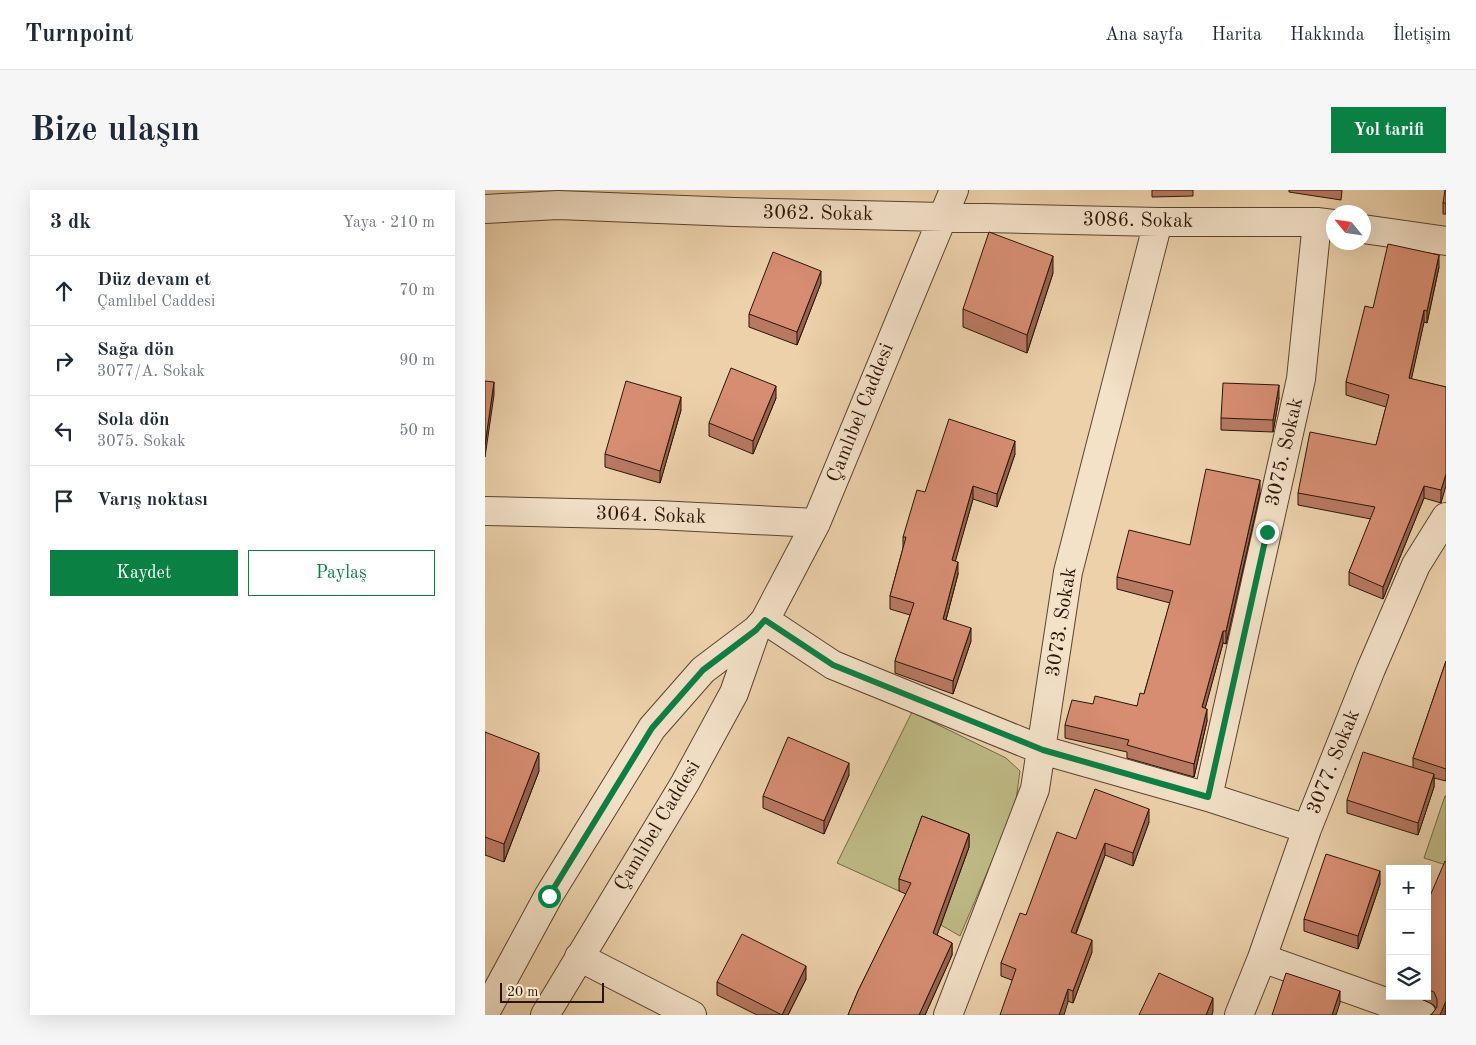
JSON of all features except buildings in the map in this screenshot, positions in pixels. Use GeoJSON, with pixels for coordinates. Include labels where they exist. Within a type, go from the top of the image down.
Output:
{"type":"FeatureCollection","features":[{"type":"Feature","properties":{"kind":"street","name":"Çamlıbel Caddesi"},"geometry":{"type":"LineString","coordinates":[[545,1015],[685,783],[734,693],[760,625],[816,523],[954,190]]}},
{"type":"Feature","properties":{"kind":"street","name":"3062. Sokak"},"geometry":{"type":"LineString","coordinates":[[485,208],[558,205],[734,212],[942,216]]}},
{"type":"Feature","properties":{"kind":"street","name":"3086. Sokak"},"geometry":{"type":"LineString","coordinates":[[942,216],[1158,222],[1325,223]]}},
{"type":"Feature","properties":{"kind":"street","name":"3073. Sokak"},"geometry":{"type":"LineString","coordinates":[[948,1015],[1035,789],[1043,750],[1068,572],[1158,222]]}},
{"type":"Feature","properties":{"kind":"street","name":"3075. Sokak"},"geometry":{"type":"LineString","coordinates":[[1208,797],[1301,379],[1325,223]]}},
{"type":"Feature","properties":{"kind":"street"},"geometry":{"type":"LineString","coordinates":[[1371,230],[1446,241]]}},
{"type":"Feature","properties":{"kind":"street","name":"3064. Sokak"},"geometry":{"type":"LineString","coordinates":[[485,512],[657,515],[816,523]]}},
{"type":"Feature","properties":{"kind":"street","name":"3077. Sokak"},"geometry":{"type":"LineString","coordinates":[[1239,1015],[1262,958],[1307,829],[1371,669],[1416,565],[1446,516]]}},
{"type":"Feature","properties":{"kind":"street","name":"Çamlıbel Caddesi"},"geometry":{"type":"LineString","coordinates":[[485,1013],[549,896],[652,728],[703,670],[760,625]]}},
{"type":"Feature","properties":{"kind":"street"},"geometry":{"type":"LineString","coordinates":[[760,625],[833,665],[1043,750],[1208,797],[1307,829]]}},
{"type":"Feature","properties":{"kind":"street"},"geometry":{"type":"LineString","coordinates":[[579,957],[692,1015]]}},
{"type":"Feature","properties":{"kind":"street"},"geometry":{"type":"LineString","coordinates":[[1262,958],[1422,1015]]}},
{"type":"Feature","properties":{"kind":"shaded area"},"geometry":{"type":"Polygon","coordinates":[[[912,712],[1006,758],[1020,771],[1015,807],[960,936],[941,925],[969,847],[922,829],[899,891],[837,863],[912,712]]]}},
{"type":"Feature","properties":{"kind":"shaded area"},"geometry":{"type":"Polygon","coordinates":[[[1446,796],[1446,865],[1424,858],[1446,796]]]}},
{"type":"Feature","properties":{"kind":"route"},"geometry":{"type":"LineString","coordinates":[[549,896],[652,728],[703,670],[756,630],[765,620],[833,665],[1043,750],[1208,797],[1267,532]]}}]}
